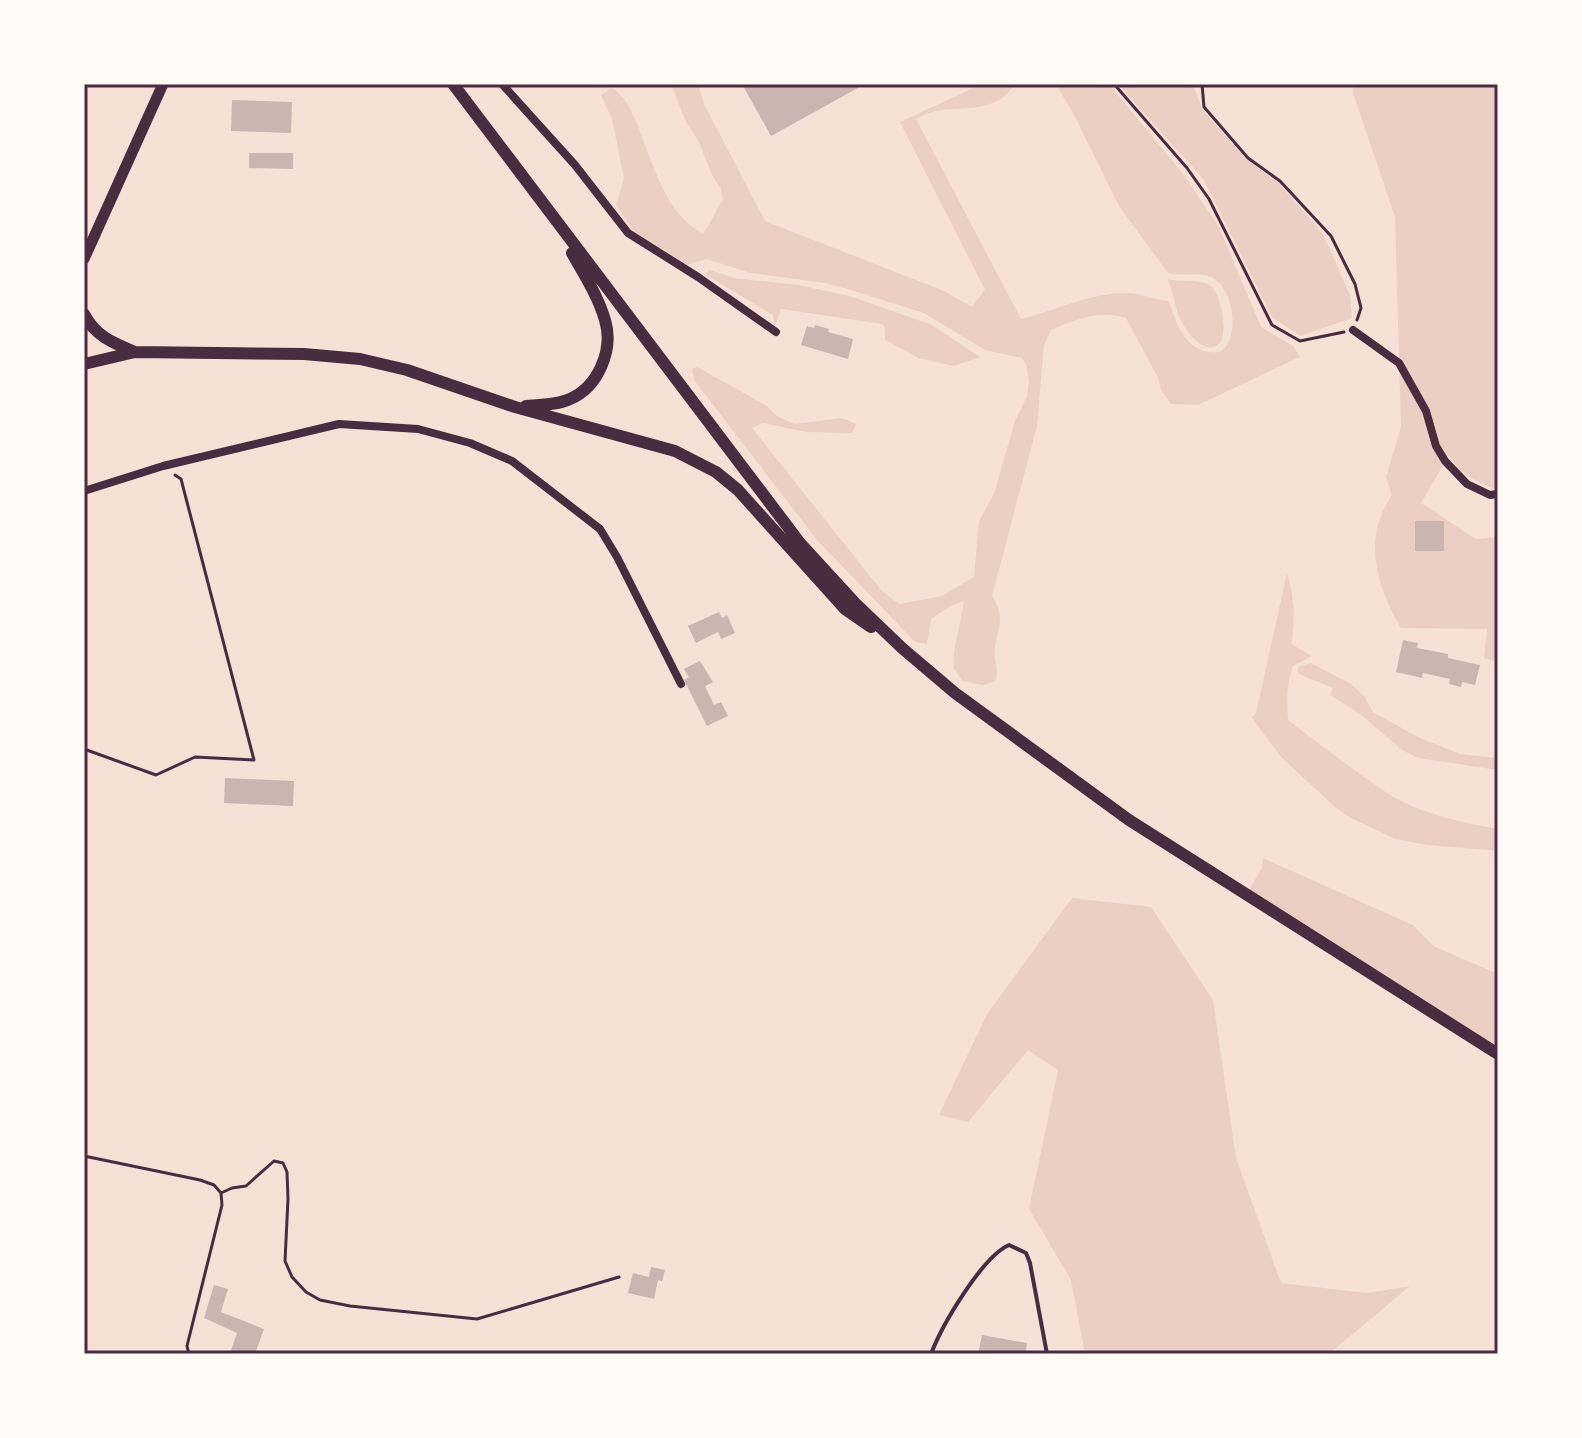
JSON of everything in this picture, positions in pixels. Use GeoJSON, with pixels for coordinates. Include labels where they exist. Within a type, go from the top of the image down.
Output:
{"type":"FeatureCollection","features":[{"type":"Feature","properties":{"kind":"highway"},"geometry":{"type":"LineString","coordinates":[[455,84],[800,543],[902,648],[955,693],[1129,820],[1498,1054]]}},
{"type":"Feature","properties":{"kind":"highway"},"geometry":{"type":"LineString","coordinates":[[515,407],[570,399],[588,386],[601,369],[607,349],[606,324],[597,299],[553,218]]}},
{"type":"Feature","properties":{"kind":"highway"},"geometry":{"type":"LineString","coordinates":[[86,322],[106,340],[135,352]]}},
{"type":"Feature","properties":{"kind":"highway"},"geometry":{"type":"LineString","coordinates":[[84,364],[135,352],[304,354],[360,359],[407,370],[515,407],[675,451],[716,472],[738,490],[845,609],[902,648]]}},
{"type":"Feature","properties":{"kind":"main road"},"geometry":{"type":"LineString","coordinates":[[84,259],[163,84]]}},
{"type":"Feature","properties":{"kind":"street"},"geometry":{"type":"LineString","coordinates":[[502,84],[575,165],[628,233],[776,332]]}},
{"type":"Feature","properties":{"kind":"street"},"geometry":{"type":"LineString","coordinates":[[1353,330],[1399,363],[1426,411],[1436,446],[1445,461],[1467,484],[1490,495],[1498,494]]}},
{"type":"Feature","properties":{"kind":"street"},"geometry":{"type":"LineString","coordinates":[[84,491],[163,466],[339,424],[418,429],[484,449],[512,461],[600,529],[681,684]]}},
{"type":"Feature","properties":{"kind":"lane"},"geometry":{"type":"LineString","coordinates":[[931,1354],[960,1298],[998,1250],[1009,1245],[1026,1253],[1030,1263],[1047,1354]]}},
{"type":"Feature","properties":{"kind":"path"},"geometry":{"type":"LineString","coordinates":[[1114,84],[1187,168],[1209,199],[1272,325],[1300,341],[1353,330],[1361,308],[1355,284],[1331,236],[1280,181],[1248,158],[1204,107],[1202,84]]}},
{"type":"Feature","properties":{"kind":"path"},"geometry":{"type":"LineString","coordinates":[[84,749],[156,775],[195,757],[254,760],[181,479],[163,466]]}},
{"type":"Feature","properties":{"kind":"path"},"geometry":{"type":"LineString","coordinates":[[84,1156],[200,1180],[214,1185],[221,1193],[222,1205],[187,1346],[189,1354]]}},
{"type":"Feature","properties":{"kind":"path"},"geometry":{"type":"LineString","coordinates":[[221,1193],[246,1186],[274,1161],[283,1163],[287,1172],[288,1199],[285,1261],[292,1277],[306,1292],[320,1300],[477,1319],[619,1277]]}},
{"type":"Feature","properties":{"kind":"shaded area"},"geometry":{"type":"Polygon","coordinates":[[[671,84],[698,84],[704,104],[765,221],[944,291],[972,307],[985,290],[900,122],[982,84],[1016,84],[1002,98],[987,105],[937,111],[916,119],[1021,319],[1099,296],[1137,294],[1169,301],[1180,330],[1192,344],[1209,352],[1220,352],[1227,345],[1233,326],[1226,293],[1220,284],[1208,276],[1168,273],[1119,206],[1056,84],[1109,84],[1184,175],[1219,227],[1261,327],[1293,346],[1300,357],[1198,405],[1171,404],[1126,318],[1097,315],[1051,330],[1044,345],[1037,426],[992,596],[1000,616],[995,652],[996,681],[983,685],[962,681],[954,669],[954,652],[964,601],[931,619],[927,644],[915,642],[817,540],[694,380],[692,369],[697,367],[794,424],[842,418],[856,424],[852,433],[806,432],[763,423],[752,428],[882,591],[899,604],[942,596],[974,577],[979,521],[994,494],[1015,421],[1027,396],[1029,381],[1026,364],[1022,358],[985,350],[924,313],[825,283],[750,273],[707,259],[687,265],[634,231],[616,205],[624,179],[612,119],[601,95],[611,88],[632,112],[659,179],[670,201],[685,220],[703,233],[723,200],[721,189],[685,120],[671,84]]]}},
{"type":"Feature","properties":{"kind":"shaded area"},"geometry":{"type":"Polygon","coordinates":[[[1118,84],[1193,84],[1202,109],[1246,159],[1278,182],[1323,234],[1350,295],[1352,318],[1300,336],[1272,317],[1204,180],[1118,84]]]}},
{"type":"Feature","properties":{"kind":"shaded area"},"geometry":{"type":"Polygon","coordinates":[[[1354,84],[1498,84],[1498,490],[1470,477],[1458,468],[1449,455],[1421,503],[1476,539],[1498,537],[1498,662],[1484,658],[1487,629],[1401,628],[1379,579],[1375,545],[1377,528],[1392,495],[1386,477],[1401,427],[1395,217],[1353,93],[1354,84]]]}},
{"type":"Feature","properties":{"kind":"shaded area"},"geometry":{"type":"Polygon","coordinates":[[[710,270],[734,278],[799,285],[853,297],[932,325],[980,357],[954,366],[918,358],[885,340],[882,324],[781,309],[775,326],[773,315],[706,275],[710,270]]]}},
{"type":"Feature","properties":{"kind":"shaded area"},"geometry":{"type":"Polygon","coordinates":[[[1168,279],[1201,282],[1215,290],[1224,324],[1219,344],[1214,347],[1202,345],[1187,331],[1168,279]]]}},
{"type":"Feature","properties":{"kind":"shaded area"},"geometry":{"type":"Polygon","coordinates":[[[1287,573],[1294,608],[1291,644],[1312,656],[1293,666],[1288,686],[1288,720],[1400,800],[1441,816],[1498,829],[1498,851],[1395,839],[1335,807],[1281,757],[1252,718],[1256,713],[1287,573]]]}},
{"type":"Feature","properties":{"kind":"shaded area"},"geometry":{"type":"Polygon","coordinates":[[[1311,663],[1351,684],[1364,696],[1373,712],[1418,737],[1460,754],[1498,758],[1498,770],[1418,758],[1402,750],[1360,714],[1330,695],[1333,688],[1299,674],[1297,670],[1300,666],[1311,663]]]}},
{"type":"Feature","properties":{"kind":"shaded area"},"geometry":{"type":"Polygon","coordinates":[[[1263,858],[1413,925],[1433,946],[1498,974],[1498,1048],[1249,890],[1262,868],[1263,858]]]}},
{"type":"Feature","properties":{"kind":"shaded area"},"geometry":{"type":"Polygon","coordinates":[[[1072,898],[1151,907],[1213,1000],[1236,1158],[1281,1283],[1367,1293],[1410,1286],[1329,1354],[1085,1354],[1071,1280],[1029,1209],[1058,1070],[1028,1050],[968,1122],[939,1115],[987,1014],[1072,898]]]}},
{"type":"Feature","properties":{"kind":"building"},"geometry":{"type":"Polygon","coordinates":[[[742,84],[865,84],[771,136],[742,84]]]}},
{"type":"Feature","properties":{"kind":"building"},"geometry":{"type":"Polygon","coordinates":[[[232,100],[292,102],[291,133],[231,131],[232,100]]]}},
{"type":"Feature","properties":{"kind":"building"},"geometry":{"type":"Polygon","coordinates":[[[249,153],[293,153],[293,169],[249,168],[249,153]]]}},
{"type":"Feature","properties":{"kind":"building"},"geometry":{"type":"Polygon","coordinates":[[[815,325],[853,339],[848,359],[801,345],[807,326],[814,328],[815,325]]]}},
{"type":"Feature","properties":{"kind":"building"},"geometry":{"type":"Polygon","coordinates":[[[1415,521],[1444,521],[1444,551],[1415,551],[1415,521]]]}},
{"type":"Feature","properties":{"kind":"building"},"geometry":{"type":"Polygon","coordinates":[[[719,612],[722,618],[727,615],[735,633],[721,639],[718,632],[696,643],[688,626],[719,612]]]}},
{"type":"Feature","properties":{"kind":"building"},"geometry":{"type":"Polygon","coordinates":[[[1403,640],[1418,643],[1417,648],[1480,665],[1475,685],[1462,682],[1461,687],[1449,684],[1450,679],[1423,673],[1422,678],[1396,672],[1403,640]]]}},
{"type":"Feature","properties":{"kind":"building"},"geometry":{"type":"Polygon","coordinates":[[[700,661],[713,682],[705,686],[714,705],[721,702],[728,716],[707,726],[684,680],[689,677],[684,669],[700,661]]]}},
{"type":"Feature","properties":{"kind":"building"},"geometry":{"type":"Polygon","coordinates":[[[225,778],[294,781],[293,806],[224,803],[225,778]]]}},
{"type":"Feature","properties":{"kind":"building"},"geometry":{"type":"Polygon","coordinates":[[[651,1267],[665,1270],[662,1281],[658,1280],[654,1299],[628,1293],[633,1273],[649,1277],[651,1267]]]}},
{"type":"Feature","properties":{"kind":"building"},"geometry":{"type":"Polygon","coordinates":[[[214,1285],[228,1289],[221,1312],[264,1329],[255,1354],[230,1353],[237,1333],[204,1318],[214,1285]]]}},
{"type":"Feature","properties":{"kind":"building"},"geometry":{"type":"Polygon","coordinates":[[[982,1335],[1027,1343],[1025,1354],[978,1354],[982,1335]]]}}]}
